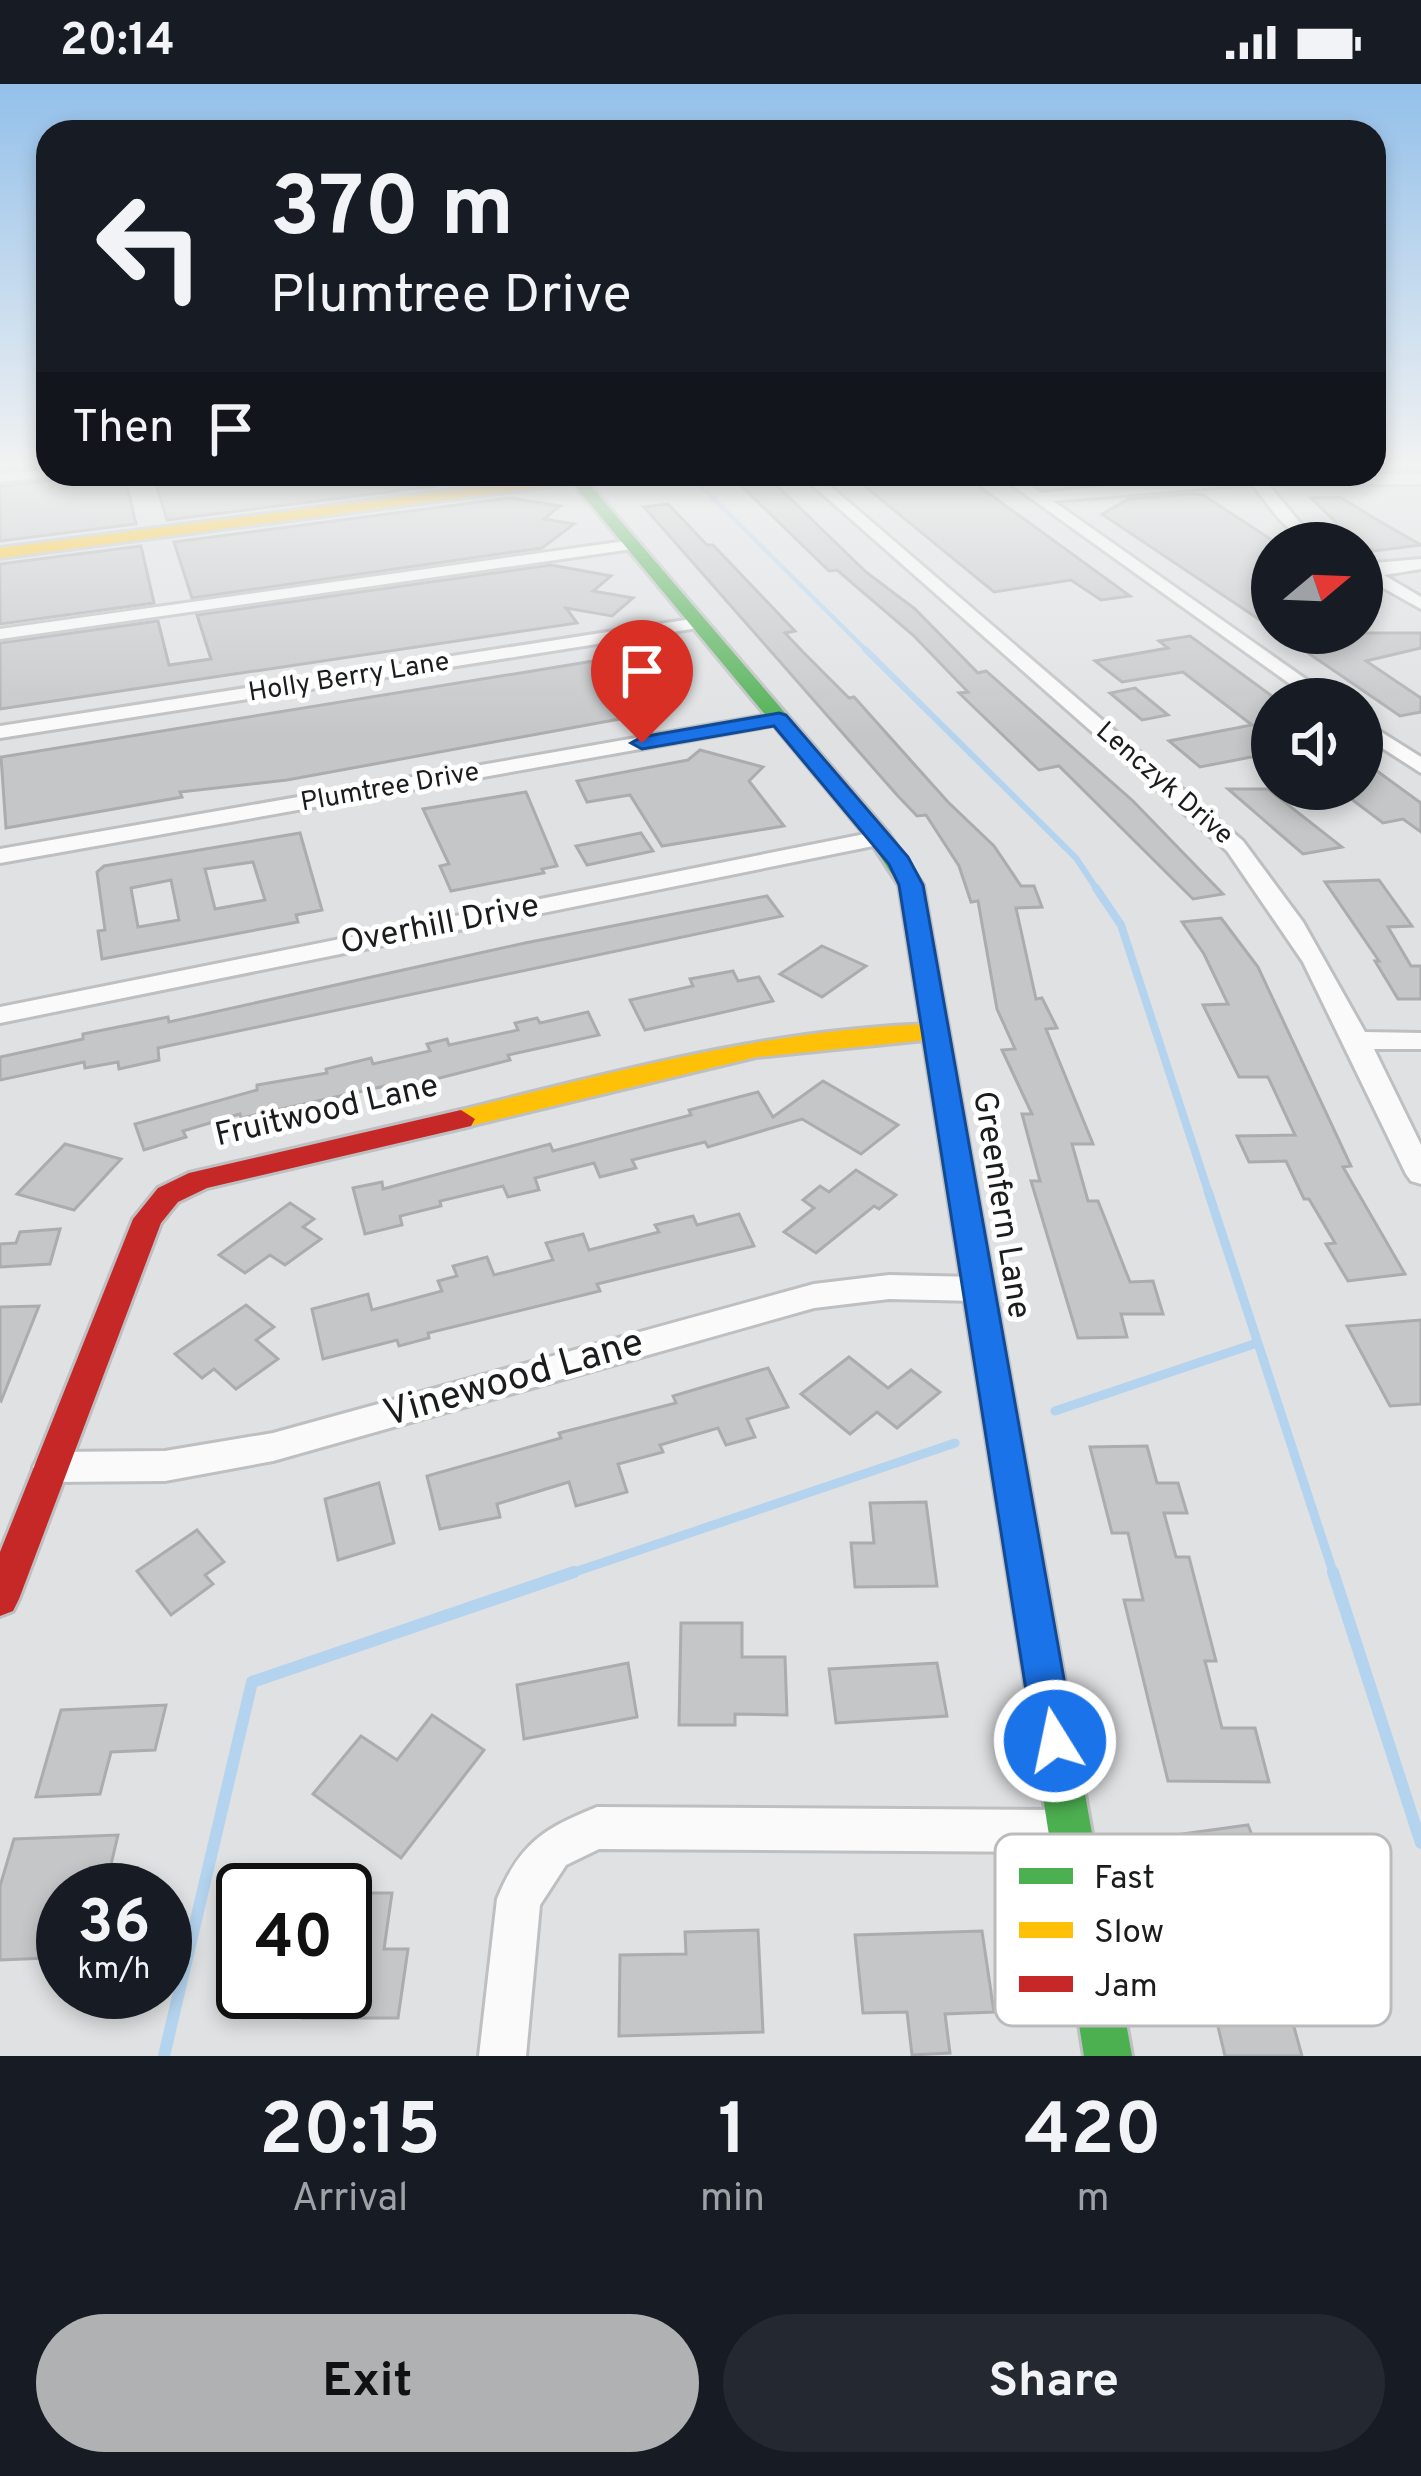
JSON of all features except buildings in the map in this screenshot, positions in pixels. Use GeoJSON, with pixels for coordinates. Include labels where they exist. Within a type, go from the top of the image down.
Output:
{"type":"FeatureCollection","features":[{"type":"Feature","properties":{"kind":"street"},"geometry":{"type":"LineString","coordinates":[[0,634],[575,553]]}},
{"type":"Feature","properties":{"kind":"street","name":"Greenfern Lane"},"geometry":{"type":"LineString","coordinates":[[639,553],[880,838],[911,885],[1070,1832]]}},
{"type":"Feature","properties":{"kind":"street","name":"Lenczyk Drive"},"geometry":{"type":"LineString","coordinates":[[898,553],[1235,846],[1279,897],[1421,1174]]}},
{"type":"Feature","properties":{"kind":"street"},"geometry":{"type":"LineString","coordinates":[[1116,553],[1294,678]]}},
{"type":"Feature","properties":{"kind":"street"},"geometry":{"type":"LineString","coordinates":[[1383,568],[1421,564]]}},
{"type":"Feature","properties":{"kind":"street"},"geometry":{"type":"LineString","coordinates":[[1383,581],[1421,604]]}},
{"type":"Feature","properties":{"kind":"street","name":"Holly Berry Lane"},"geometry":{"type":"LineString","coordinates":[[0,732],[698,623]]}},
{"type":"Feature","properties":{"kind":"street","name":"Plumtree Drive"},"geometry":{"type":"LineString","coordinates":[[0,856],[779,719]]}},
{"type":"Feature","properties":{"kind":"street"},"geometry":{"type":"LineString","coordinates":[[1383,741],[1421,767]]}},
{"type":"Feature","properties":{"kind":"street","name":"Overhill Drive"},"geometry":{"type":"LineString","coordinates":[[0,1015],[880,838]]}},
{"type":"Feature","properties":{"kind":"street","name":"Fruitwood Lane"},"geometry":{"type":"LineString","coordinates":[[0,1599],[148,1219],[168,1195],[199,1180],[802,1039],[869,1031],[936,1032]]}},
{"type":"Feature","properties":{"kind":"street"},"geometry":{"type":"LineString","coordinates":[[1354,1040],[1421,1041]]}},
{"type":"Feature","properties":{"kind":"street","name":"Vinewood Lane"},"geometry":{"type":"LineString","coordinates":[[51,1467],[165,1466],[273,1447],[814,1296],[889,1287],[976,1289]]}},
{"type":"Feature","properties":{"kind":"street"},"geometry":{"type":"LineString","coordinates":[[503,2056],[519,1899],[551,1850],[597,1828],[1070,1832]]}},
{"type":"Feature","properties":{"kind":"street","name":"Greenfern Lane"},"geometry":{"type":"LineString","coordinates":[[1103,2026],[1108,2056]]}},
{"type":"Feature","properties":{"kind":"waterway"},"geometry":{"type":"LineString","coordinates":[[768,553],[868,652]]}},
{"type":"Feature","properties":{"kind":"waterway"},"geometry":{"type":"LineString","coordinates":[[865,649],[1076,858],[1096,888]]}},
{"type":"Feature","properties":{"kind":"waterway"},"geometry":{"type":"LineString","coordinates":[[1096,888],[1121,925],[1209,1194]]}},
{"type":"Feature","properties":{"kind":"waterway"},"geometry":{"type":"LineString","coordinates":[[1208,1191],[1334,1575]]}},
{"type":"Feature","properties":{"kind":"waterway"},"geometry":{"type":"LineString","coordinates":[[1055,1411],[1257,1343]]}},
{"type":"Feature","properties":{"kind":"waterway"},"geometry":{"type":"LineString","coordinates":[[566,1575],[955,1443]]}},
{"type":"Feature","properties":{"kind":"waterway"},"geometry":{"type":"LineString","coordinates":[[164,2056],[252,1682],[574,1572]]}},
{"type":"Feature","properties":{"kind":"waterway"},"geometry":{"type":"LineString","coordinates":[[1333,1572],[1421,1843]]}},
{"type":"Feature","properties":{"kind":"traffic: fast"},"geometry":{"type":"LineString","coordinates":[[639,553],[880,838],[911,885],[978,1285]]}},
{"type":"Feature","properties":{"kind":"traffic: fast"},"geometry":{"type":"LineString","coordinates":[[1060,1772],[1070,1834]]}},
{"type":"Feature","properties":{"kind":"traffic: fast"},"geometry":{"type":"LineString","coordinates":[[1103,2026],[1108,2056]]}},
{"type":"Feature","properties":{"kind":"traffic: slow"},"geometry":{"type":"LineString","coordinates":[[461,1119],[756,1049],[876,1034],[936,1032]]}},
{"type":"Feature","properties":{"kind":"traffic: jam"},"geometry":{"type":"LineString","coordinates":[[0,1599],[148,1219],[168,1195],[199,1180],[461,1119]]}},
{"type":"Feature","properties":{"kind":"traffic: jam"},"geometry":{"type":"LineString","coordinates":[[978,1285],[1060,1772]]}},
{"type":"Feature","properties":{"kind":"route"},"geometry":{"type":"LineString","coordinates":[[642,743],[779,719],[899,862],[911,885],[1055,1741]]}}]}
